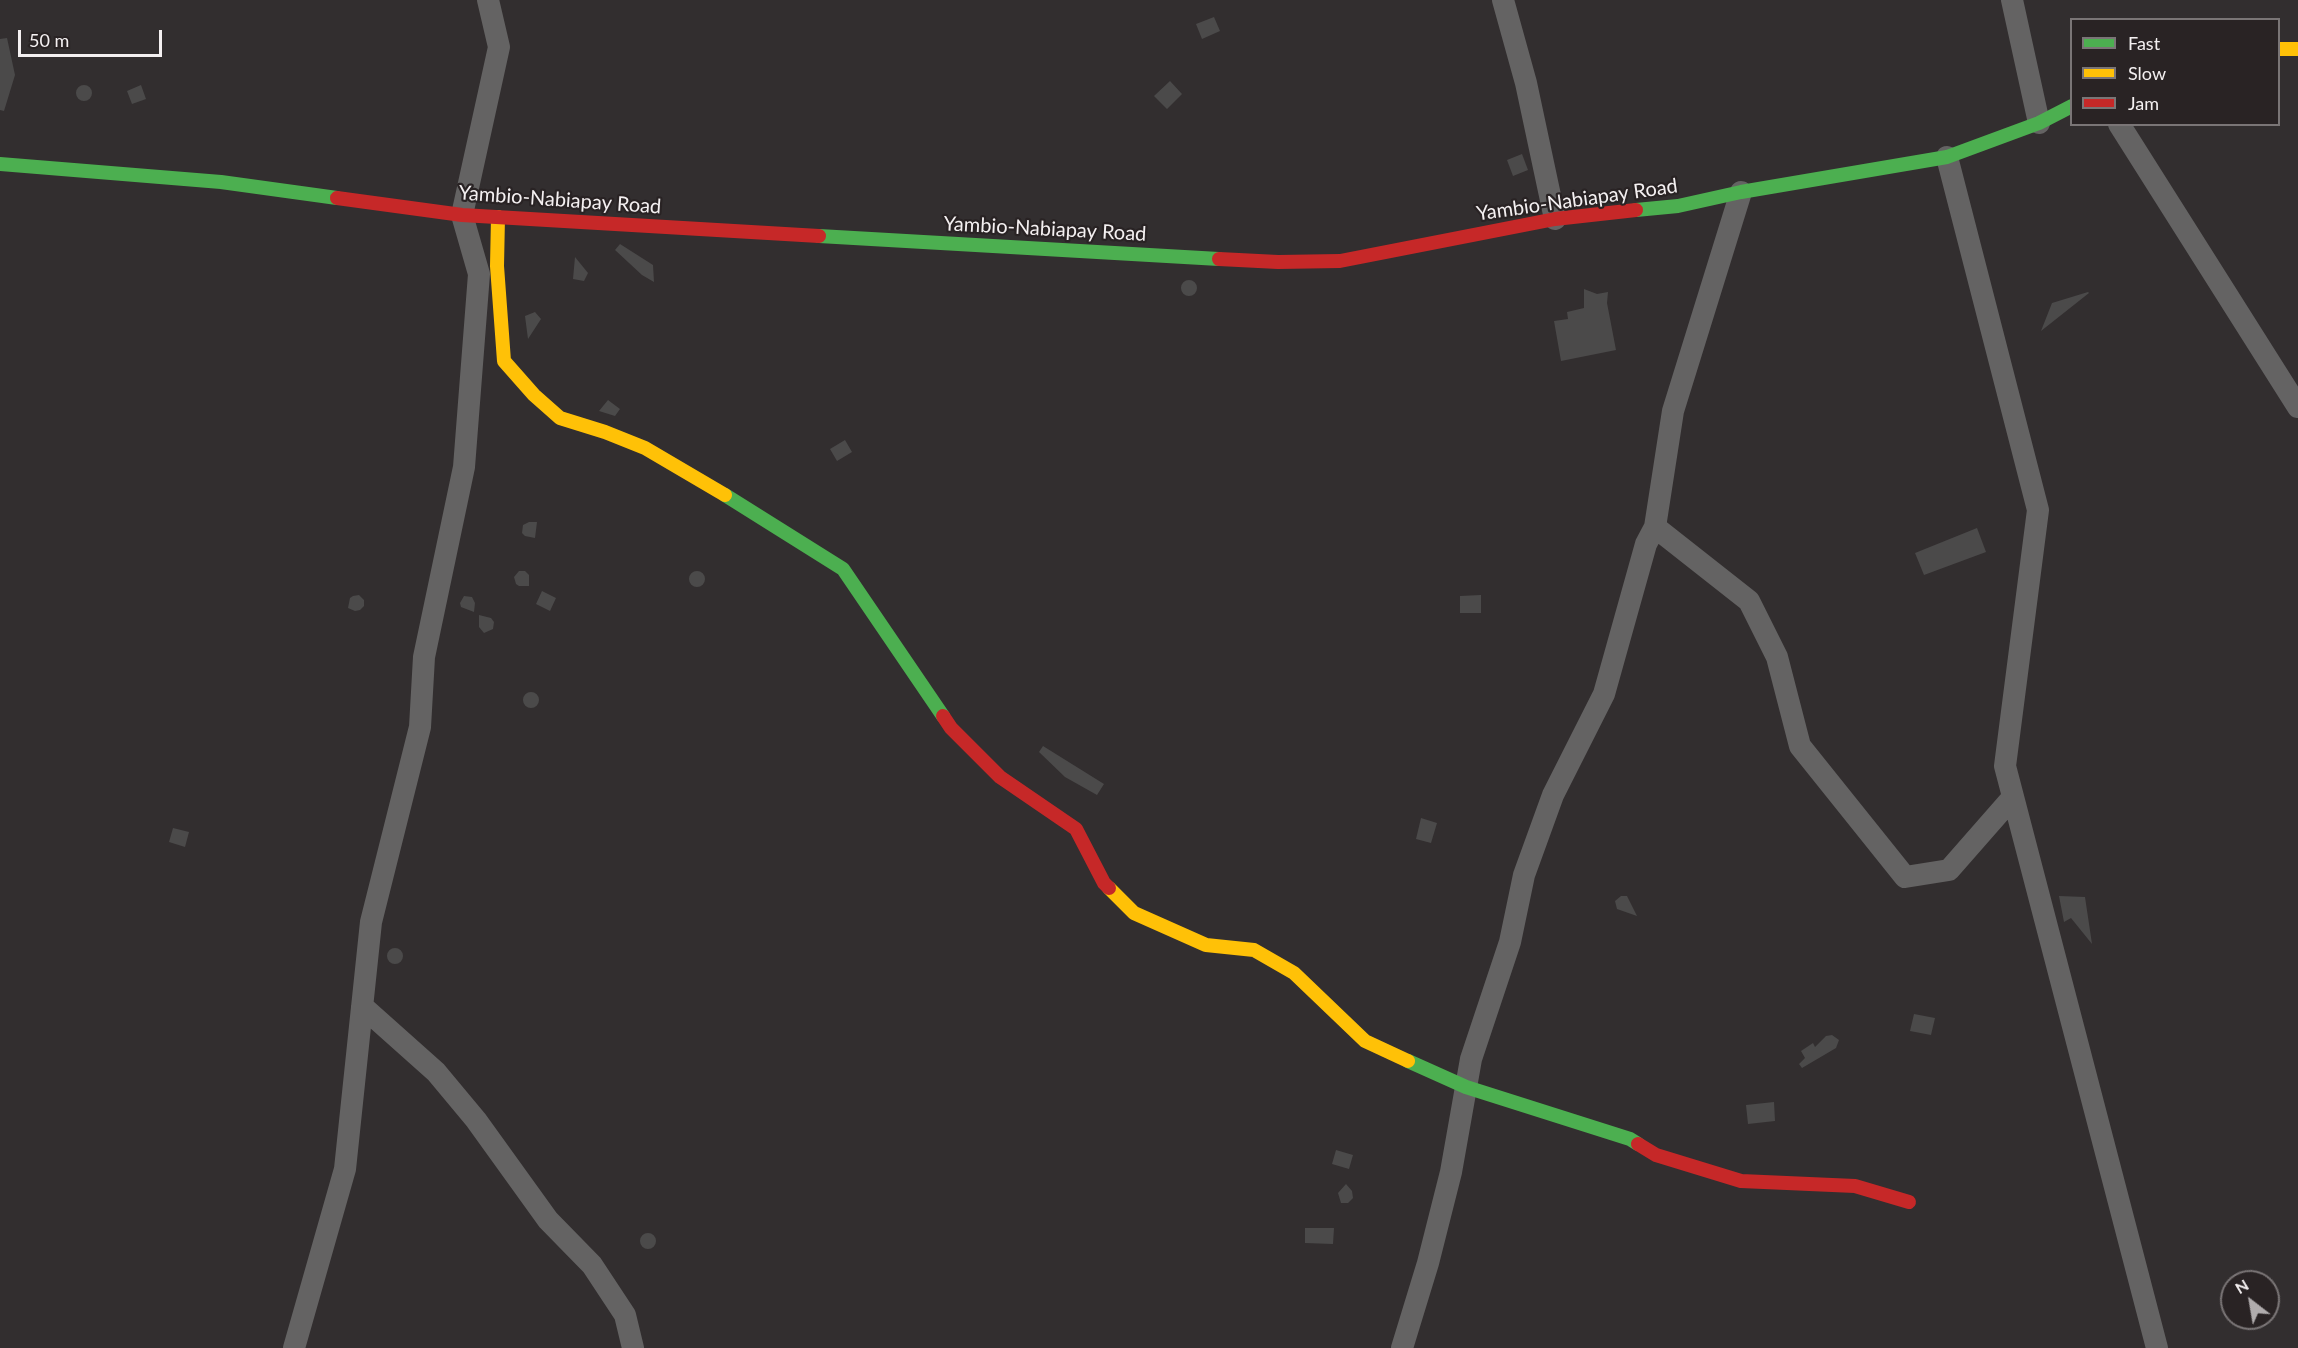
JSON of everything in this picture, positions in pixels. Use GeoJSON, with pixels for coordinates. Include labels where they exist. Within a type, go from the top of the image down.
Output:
{"type":"FeatureCollection","features":[{"type":"Feature","properties":{"kind":"main road"},"geometry":{"type":"LineString","coordinates":[[2280,49],[2298,49]]}},
{"type":"Feature","properties":{"kind":"main road","name":"Yambio-Nabiapay Road"},"geometry":{"type":"LineString","coordinates":[[0,164],[220,182],[462,215],[1278,262],[1340,261],[1555,219],[1678,206],[1741,192],[1947,157],[2039,123],[2070,107]]}},
{"type":"Feature","properties":{"kind":"main road"},"geometry":{"type":"LineString","coordinates":[[498,217],[497,266],[504,361],[534,395],[560,418],[645,448],[747,508],[843,569],[951,728],[1000,777],[1076,829],[1104,883],[1134,913],[1206,945],[1254,950],[1294,973],[1365,1041],[1466,1087],[1630,1139],[1656,1155],[1741,1181],[1855,1186],[1909,1202]]}},
{"type":"Feature","properties":{"kind":"street"},"geometry":{"type":"LineString","coordinates":[[294,1348],[345,1169],[371,922],[420,727],[424,657],[464,467],[479,274],[462,215],[499,47],[488,0]]}},
{"type":"Feature","properties":{"kind":"street"},"geometry":{"type":"LineString","coordinates":[[1503,0],[1526,83],[1555,219]]}},
{"type":"Feature","properties":{"kind":"street"},"geometry":{"type":"LineString","coordinates":[[2012,0],[2039,123]]}},
{"type":"Feature","properties":{"kind":"street"},"geometry":{"type":"LineString","coordinates":[[2120,126],[2298,407]]}},
{"type":"Feature","properties":{"kind":"street"},"geometry":{"type":"LineString","coordinates":[[1947,157],[2038,510],[2005,766],[2157,1348]]}},
{"type":"Feature","properties":{"kind":"street"},"geometry":{"type":"LineString","coordinates":[[1402,1348],[1428,1263],[1448,1184],[1472,1059],[1510,942],[1524,875],[1553,795],[1604,694],[1646,544],[1655,527],[1673,411],[1741,192]]}},
{"type":"Feature","properties":{"kind":"street"},"geometry":{"type":"LineString","coordinates":[[1655,527],[1749,601],[1777,657],[1800,746],[1905,877],[1949,870],[2013,796]]}},
{"type":"Feature","properties":{"kind":"street"},"geometry":{"type":"LineString","coordinates":[[362,1006],[436,1072],[476,1120],[548,1220],[592,1265],[625,1315],[633,1348]]}},
{"type":"Feature","properties":{"kind":"building"},"geometry":{"type":"Polygon","coordinates":[[[1214,17],[1220,31],[1202,39],[1196,24],[1214,17]]]}},
{"type":"Feature","properties":{"kind":"building"},"geometry":{"type":"Polygon","coordinates":[[[7,38],[15,75],[4,111],[0,110],[0,39],[7,38]]]}},
{"type":"Feature","properties":{"kind":"building"},"geometry":{"type":"Polygon","coordinates":[[[1170,81],[1182,94],[1167,109],[1154,96],[1170,81]]]}},
{"type":"Feature","properties":{"kind":"building"},"geometry":{"type":"Polygon","coordinates":[[[84,85],[90,87],[92,93],[90,99],[84,101],[78,99],[76,93],[78,87],[84,85]]]}},
{"type":"Feature","properties":{"kind":"building"},"geometry":{"type":"Polygon","coordinates":[[[141,85],[146,99],[132,104],[127,91],[141,85]]]}},
{"type":"Feature","properties":{"kind":"building"},"geometry":{"type":"Polygon","coordinates":[[[1522,154],[1528,170],[1513,176],[1507,160],[1522,154]]]}},
{"type":"Feature","properties":{"kind":"building"},"geometry":{"type":"Polygon","coordinates":[[[620,244],[653,265],[654,282],[642,275],[615,250],[620,244]]]}},
{"type":"Feature","properties":{"kind":"building"},"geometry":{"type":"Polygon","coordinates":[[[575,257],[588,273],[584,281],[573,279],[575,257]]]}},
{"type":"Feature","properties":{"kind":"building"},"geometry":{"type":"Polygon","coordinates":[[[1186,280],[1192,280],[1197,288],[1195,294],[1186,296],[1181,291],[1181,285],[1186,280]]]}},
{"type":"Feature","properties":{"kind":"building"},"geometry":{"type":"Polygon","coordinates":[[[1584,289],[1597,294],[1608,292],[1607,303],[1616,350],[1561,361],[1554,321],[1568,319],[1567,312],[1584,308],[1584,289]]]}},
{"type":"Feature","properties":{"kind":"building"},"geometry":{"type":"Polygon","coordinates":[[[2089,293],[2041,331],[2052,303],[2089,293]]]}},
{"type":"Feature","properties":{"kind":"building"},"geometry":{"type":"Polygon","coordinates":[[[535,312],[541,319],[528,339],[525,316],[535,312]]]}},
{"type":"Feature","properties":{"kind":"building"},"geometry":{"type":"Polygon","coordinates":[[[608,400],[620,409],[615,416],[599,411],[608,400]]]}},
{"type":"Feature","properties":{"kind":"building"},"geometry":{"type":"Polygon","coordinates":[[[845,440],[852,452],[837,461],[830,449],[845,440]]]}},
{"type":"Feature","properties":{"kind":"building"},"geometry":{"type":"Polygon","coordinates":[[[537,522],[535,538],[522,533],[523,525],[537,522]]]}},
{"type":"Feature","properties":{"kind":"building"},"geometry":{"type":"Polygon","coordinates":[[[1977,528],[1986,552],[1924,575],[1915,553],[1977,528]]]}},
{"type":"Feature","properties":{"kind":"building"},"geometry":{"type":"Polygon","coordinates":[[[519,571],[525,571],[529,575],[529,586],[516,584],[514,577],[519,571]]]}},
{"type":"Feature","properties":{"kind":"building"},"geometry":{"type":"Polygon","coordinates":[[[697,571],[703,573],[705,579],[703,585],[697,587],[691,585],[689,579],[691,573],[697,571]]]}},
{"type":"Feature","properties":{"kind":"building"},"geometry":{"type":"Polygon","coordinates":[[[542,591],[556,598],[550,611],[536,604],[542,591]]]}},
{"type":"Feature","properties":{"kind":"building"},"geometry":{"type":"Polygon","coordinates":[[[359,595],[364,600],[364,606],[355,611],[348,608],[350,598],[359,595]]]}},
{"type":"Feature","properties":{"kind":"building"},"geometry":{"type":"Polygon","coordinates":[[[1481,595],[1481,613],[1460,613],[1460,596],[1481,595]]]}},
{"type":"Feature","properties":{"kind":"building"},"geometry":{"type":"Polygon","coordinates":[[[464,596],[472,597],[475,603],[474,612],[461,607],[460,603],[464,596]]]}},
{"type":"Feature","properties":{"kind":"building"},"geometry":{"type":"Polygon","coordinates":[[[479,615],[491,618],[494,622],[493,629],[484,633],[479,627],[479,615]]]}},
{"type":"Feature","properties":{"kind":"building"},"geometry":{"type":"Polygon","coordinates":[[[531,692],[537,694],[539,700],[537,706],[531,708],[525,706],[523,700],[525,694],[531,692]]]}},
{"type":"Feature","properties":{"kind":"building"},"geometry":{"type":"Polygon","coordinates":[[[1043,746],[1104,784],[1097,795],[1065,777],[1039,752],[1043,746]]]}},
{"type":"Feature","properties":{"kind":"building"},"geometry":{"type":"Polygon","coordinates":[[[1421,818],[1437,823],[1431,843],[1416,839],[1421,818]]]}},
{"type":"Feature","properties":{"kind":"building"},"geometry":{"type":"Polygon","coordinates":[[[173,828],[189,832],[185,847],[169,842],[173,828]]]}},
{"type":"Feature","properties":{"kind":"building"},"geometry":{"type":"Polygon","coordinates":[[[1621,896],[1627,896],[1637,916],[1617,909],[1615,901],[1621,896]]]}},
{"type":"Feature","properties":{"kind":"building"},"geometry":{"type":"Polygon","coordinates":[[[2059,896],[2085,897],[2092,944],[2071,918],[2064,922],[2059,896]]]}},
{"type":"Feature","properties":{"kind":"building"},"geometry":{"type":"Polygon","coordinates":[[[395,948],[401,950],[403,956],[401,962],[395,964],[389,962],[387,956],[389,950],[395,948]]]}},
{"type":"Feature","properties":{"kind":"building"},"geometry":{"type":"Polygon","coordinates":[[[1914,1014],[1935,1018],[1931,1035],[1910,1031],[1914,1014]]]}},
{"type":"Feature","properties":{"kind":"building"},"geometry":{"type":"Polygon","coordinates":[[[1832,1035],[1839,1040],[1836,1048],[1802,1068],[1799,1064],[1805,1058],[1801,1051],[1813,1043],[1815,1047],[1826,1036],[1832,1035]]]}},
{"type":"Feature","properties":{"kind":"building"},"geometry":{"type":"Polygon","coordinates":[[[1774,1102],[1775,1121],[1748,1124],[1746,1105],[1774,1102]]]}},
{"type":"Feature","properties":{"kind":"building"},"geometry":{"type":"Polygon","coordinates":[[[1336,1150],[1353,1155],[1349,1169],[1332,1164],[1336,1150]]]}},
{"type":"Feature","properties":{"kind":"building"},"geometry":{"type":"Polygon","coordinates":[[[1346,1184],[1352,1191],[1353,1198],[1348,1203],[1341,1203],[1338,1193],[1346,1184]]]}},
{"type":"Feature","properties":{"kind":"building"},"geometry":{"type":"Polygon","coordinates":[[[1305,1228],[1334,1228],[1333,1244],[1305,1243],[1305,1228]]]}},
{"type":"Feature","properties":{"kind":"building"},"geometry":{"type":"Polygon","coordinates":[[[645,1233],[651,1233],[656,1241],[654,1247],[645,1249],[640,1244],[640,1238],[645,1233]]]}},
{"type":"Feature","properties":{"kind":"traffic: fast"},"geometry":{"type":"LineString","coordinates":[[1636,210],[1678,206],[1741,192],[1947,157],[2039,123],[2070,107]]}},
{"type":"Feature","properties":{"kind":"traffic: fast"},"geometry":{"type":"LineString","coordinates":[[0,164],[221,182],[337,198]]}},
{"type":"Feature","properties":{"kind":"traffic: fast"},"geometry":{"type":"LineString","coordinates":[[819,236],[1219,259]]}},
{"type":"Feature","properties":{"kind":"traffic: fast"},"geometry":{"type":"LineString","coordinates":[[725,495],[843,569],[943,716]]}},
{"type":"Feature","properties":{"kind":"traffic: fast"},"geometry":{"type":"LineString","coordinates":[[1408,1061],[1466,1087],[1630,1139],[1638,1144]]}},
{"type":"Feature","properties":{"kind":"traffic: slow"},"geometry":{"type":"LineString","coordinates":[[2280,49],[2298,49]]}},
{"type":"Feature","properties":{"kind":"traffic: slow"},"geometry":{"type":"LineString","coordinates":[[498,217],[497,266],[504,361],[534,395],[560,418],[645,448],[725,495]]}},
{"type":"Feature","properties":{"kind":"traffic: slow"},"geometry":{"type":"LineString","coordinates":[[1109,888],[1134,913],[1206,945],[1254,950],[1294,973],[1365,1041],[1408,1061]]}},
{"type":"Feature","properties":{"kind":"traffic: jam"},"geometry":{"type":"LineString","coordinates":[[337,198],[462,215],[819,236]]}},
{"type":"Feature","properties":{"kind":"traffic: jam"},"geometry":{"type":"LineString","coordinates":[[1219,259],[1278,262],[1340,261],[1555,219],[1636,210]]}},
{"type":"Feature","properties":{"kind":"traffic: jam"},"geometry":{"type":"LineString","coordinates":[[943,716],[951,728],[1000,777],[1076,829],[1104,883],[1109,888]]}},
{"type":"Feature","properties":{"kind":"traffic: jam"},"geometry":{"type":"LineString","coordinates":[[1638,1144],[1656,1155],[1741,1181],[1855,1186],[1909,1202]]}}]}
